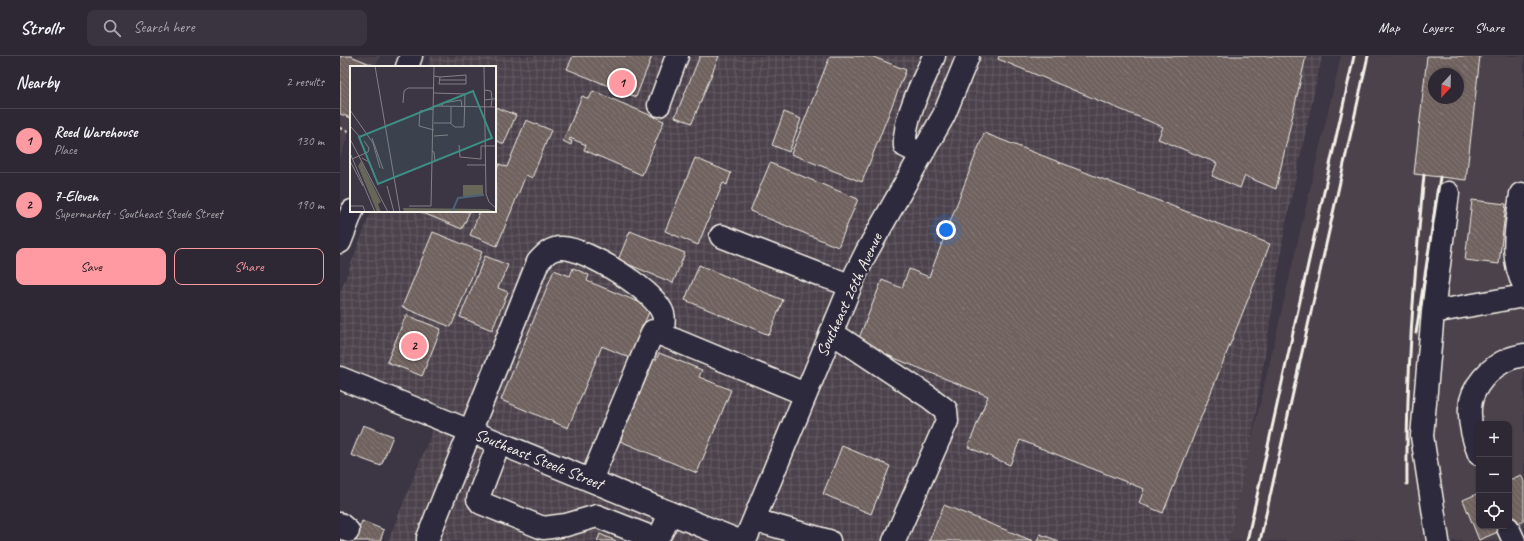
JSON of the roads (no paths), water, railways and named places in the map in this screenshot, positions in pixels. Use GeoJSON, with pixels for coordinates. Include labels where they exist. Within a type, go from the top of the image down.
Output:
{"type":"FeatureCollection","features":[{"type":"Feature","properties":{"kind":"street"},"geometry":{"type":"LineString","coordinates":[[407,66],[411,56]]}},
{"type":"Feature","properties":{"kind":"street"},"geometry":{"type":"LineString","coordinates":[[659,105],[677,56]]}},
{"type":"Feature","properties":{"kind":"street"},"geometry":{"type":"LineString","coordinates":[[922,154],[905,146],[904,137],[912,109],[934,56]]}},
{"type":"Feature","properties":{"kind":"street","name":"Southeast 26th Avenue"},"geometry":{"type":"LineString","coordinates":[[745,541],[850,285],[866,252],[944,115],[961,58]]}},
{"type":"Feature","properties":{"kind":"street"},"geometry":{"type":"LineString","coordinates":[[1438,541],[1422,436],[1433,312],[1448,193]]}},
{"type":"Feature","properties":{"kind":"street"},"geometry":{"type":"LineString","coordinates":[[1521,194],[1514,249],[1516,263],[1524,285]]}},
{"type":"Feature","properties":{"kind":"street"},"geometry":{"type":"LineString","coordinates":[[340,242],[352,212]]}},
{"type":"Feature","properties":{"kind":"street"},"geometry":{"type":"LineString","coordinates":[[721,236],[850,285]]}},
{"type":"Feature","properties":{"kind":"street"},"geometry":{"type":"LineString","coordinates":[[428,541],[436,517],[538,262],[548,251],[563,248],[586,254],[607,264],[632,281],[656,301],[663,314],[662,335]]}},
{"type":"Feature","properties":{"kind":"street"},"geometry":{"type":"LineString","coordinates":[[1433,312],[1524,296]]}},
{"type":"Feature","properties":{"kind":"street"},"geometry":{"type":"LineString","coordinates":[[591,480],[652,331],[806,394]]}},
{"type":"Feature","properties":{"kind":"street"},"geometry":{"type":"LineString","coordinates":[[831,332],[929,397],[946,410],[947,421],[894,541]]}},
{"type":"Feature","properties":{"kind":"street"},"geometry":{"type":"LineString","coordinates":[[1476,443],[1471,424],[1470,408],[1480,381],[1492,369],[1509,359],[1524,355]]}},
{"type":"Feature","properties":{"kind":"street","name":"Southeast Steele Street"},"geometry":{"type":"LineString","coordinates":[[340,378],[739,541]]}},
{"type":"Feature","properties":{"kind":"street"},"geometry":{"type":"LineString","coordinates":[[499,443],[479,495],[478,499],[481,504],[543,528],[566,525],[597,516],[653,538],[661,534],[670,513]]}},
{"type":"Feature","properties":{"kind":"street"},"geometry":{"type":"LineString","coordinates":[[754,520],[829,541]]}},
{"type":"Feature","properties":{"kind":"railway"},"geometry":{"type":"LineString","coordinates":[[1247,541],[1354,56]]}},
{"type":"Feature","properties":{"kind":"railway"},"geometry":{"type":"LineString","coordinates":[[1260,541],[1368,56]]}},
{"type":"Feature","properties":{"kind":"railway"},"geometry":{"type":"LineString","coordinates":[[1407,484],[1411,329],[1424,175]]}},
{"type":"Feature","properties":{"kind":"railway"},"geometry":{"type":"LineString","coordinates":[[1416,333],[1440,177]]}},
{"type":"Feature","properties":{"kind":"place","name":"Reed Warehouse"},"geometry":{"type":"Point","coordinates":[622,83]}},
{"type":"Feature","properties":{"kind":"place","name":"7-Eleven"},"geometry":{"type":"Point","coordinates":[414,346]}}]}
